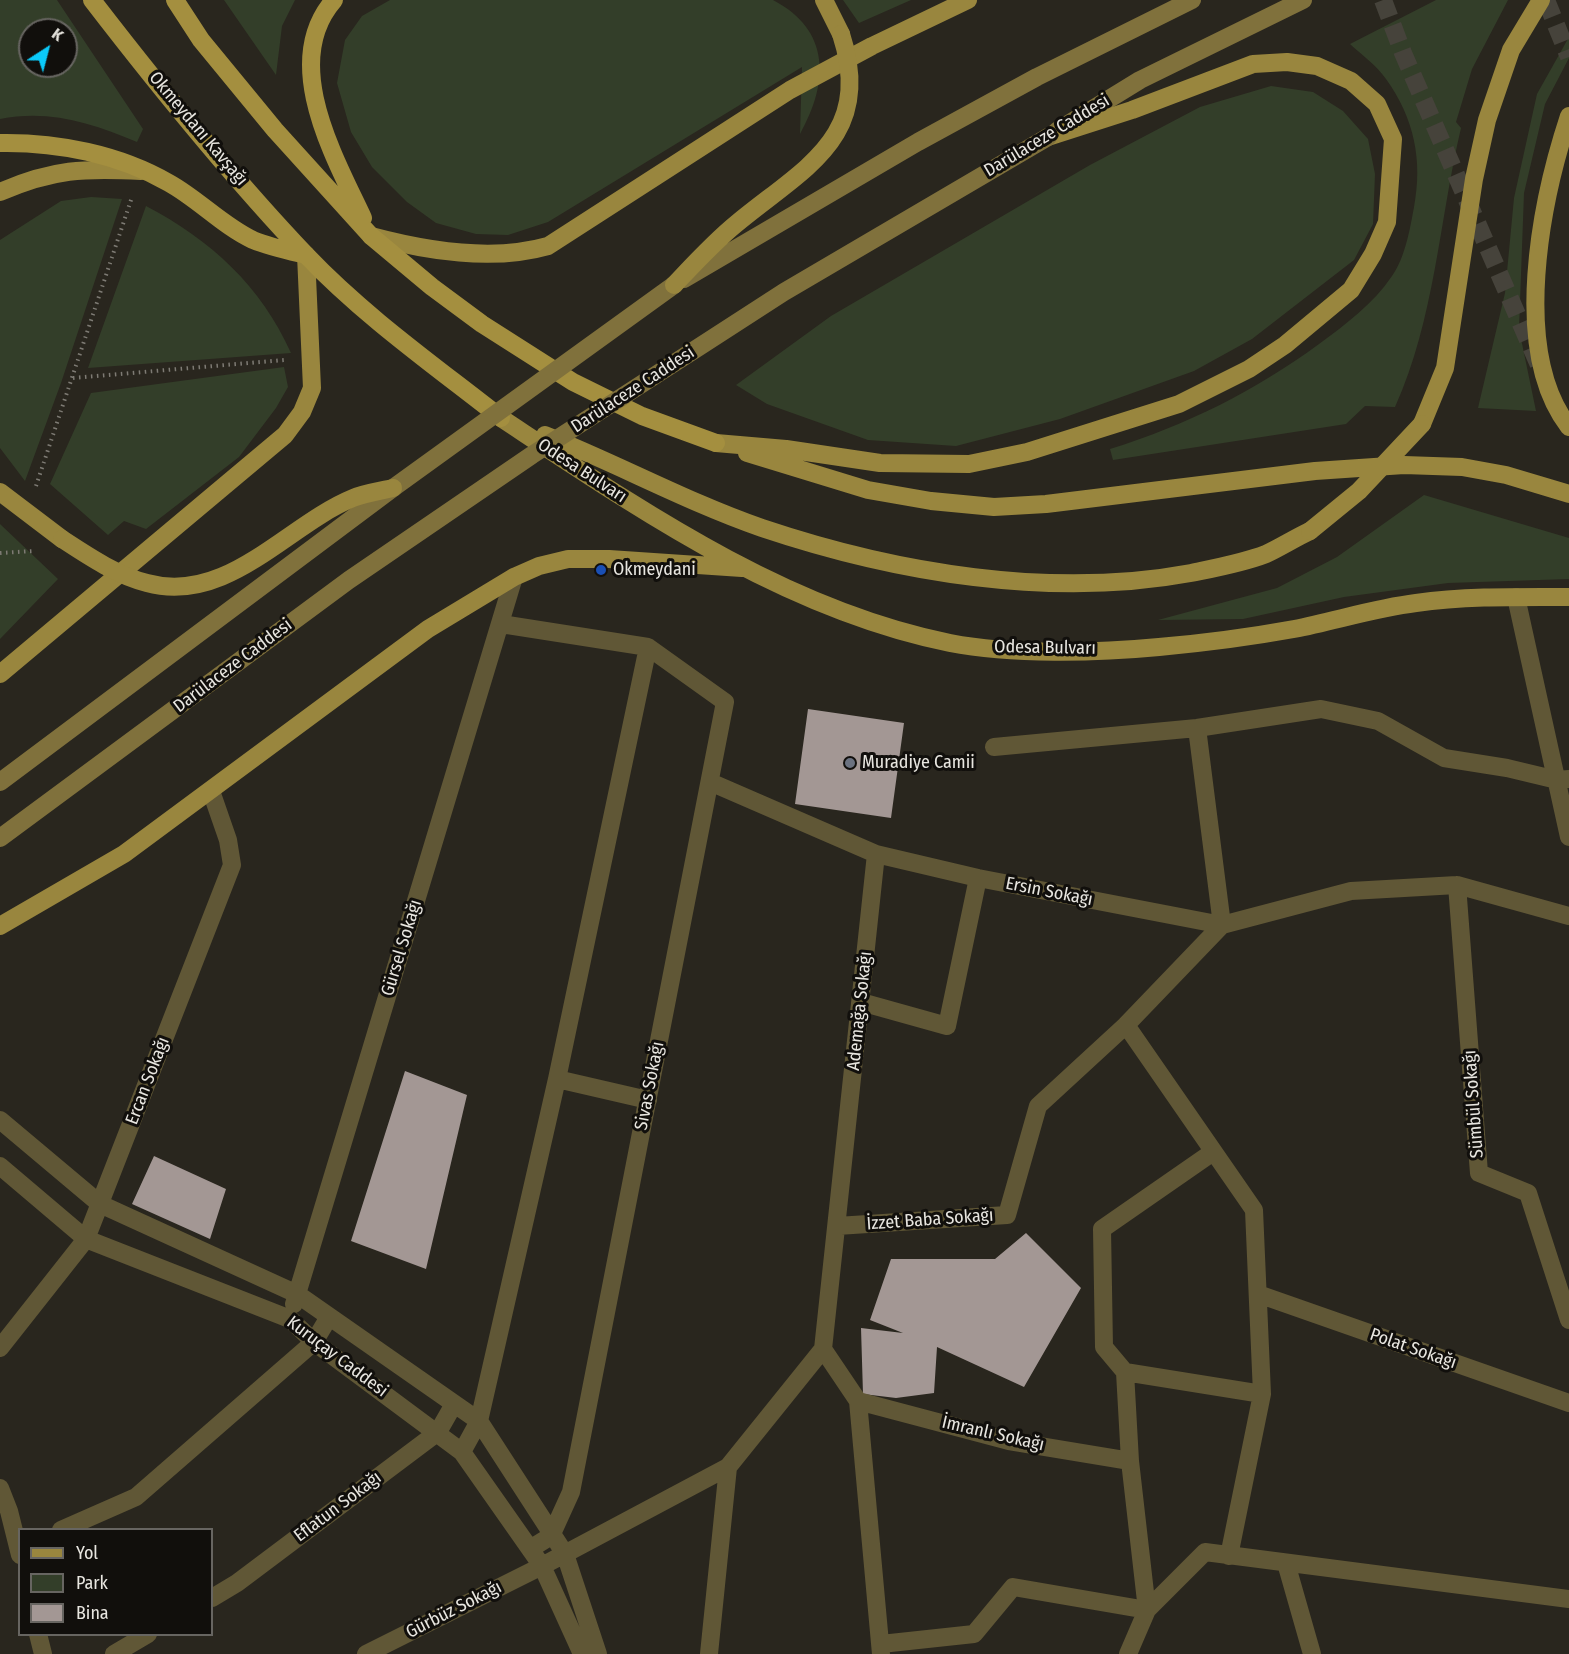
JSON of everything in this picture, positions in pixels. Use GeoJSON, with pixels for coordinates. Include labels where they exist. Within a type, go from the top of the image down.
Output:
{"type":"FeatureCollection","features":[{"type":"Feature","properties":{"kind":"highway","name":"Okmeydanı Kavşağı"},"geometry":{"type":"LineString","coordinates":[[92,0],[196,129],[306,255],[375,319],[501,418]]}},
{"type":"Feature","properties":{"kind":"highway"},"geometry":{"type":"LineString","coordinates":[[175,0],[201,40],[275,130],[371,236],[482,324],[573,382],[642,416],[716,444]]}},
{"type":"Feature","properties":{"kind":"highway"},"geometry":{"type":"LineString","coordinates":[[334,0],[323,12],[313,39],[311,75],[318,111],[339,167],[371,236]]}},
{"type":"Feature","properties":{"kind":"highway"},"geometry":{"type":"LineString","coordinates":[[0,144],[86,151],[116,159],[168,182],[252,239],[306,255]]}},
{"type":"Feature","properties":{"kind":"main road"},"geometry":{"type":"LineString","coordinates":[[674,285],[735,224],[812,165],[833,138],[845,116],[850,90],[849,57],[842,34],[824,0]]}},
{"type":"Feature","properties":{"kind":"main road"},"geometry":{"type":"LineString","coordinates":[[371,236],[487,254],[521,254],[548,246],[790,90],[872,46],[968,0]]}},
{"type":"Feature","properties":{"kind":"main road"},"geometry":{"type":"LineString","coordinates":[[0,782],[393,488],[674,285],[908,148],[1037,77],[1192,0]]}},
{"type":"Feature","properties":{"kind":"main road","name":"Darülaceze Caddesi"},"geometry":{"type":"LineString","coordinates":[[0,838],[349,580],[532,455],[784,292],[1048,137],[1140,80],[1303,0]]}},
{"type":"Feature","properties":{"kind":"main road"},"geometry":{"type":"LineString","coordinates":[[501,418],[589,452],[679,496],[762,528],[839,550],[933,570],[987,578],[1087,584],[1171,577],[1264,554],[1310,531],[1359,491],[1422,424],[1445,368],[1474,179],[1487,120],[1511,50],[1541,0]]}},
{"type":"Feature","properties":{"kind":"main road"},"geometry":{"type":"LineString","coordinates":[[716,444],[786,448],[880,463],[969,464],[1027,452],[1179,404],[1249,369],[1286,345],[1351,290],[1373,254],[1387,222],[1393,139],[1377,104],[1351,81],[1317,66],[1287,62],[1253,64],[1132,110],[1048,137]]}},
{"type":"Feature","properties":{"kind":"main road"},"geometry":{"type":"LineString","coordinates":[[1569,116],[1557,152],[1542,226],[1535,320],[1538,357],[1547,390],[1569,427]]}},
{"type":"Feature","properties":{"kind":"main road"},"geometry":{"type":"LineString","coordinates":[[0,192],[58,171],[89,168],[141,171]]}},
{"type":"Feature","properties":{"kind":"main road"},"geometry":{"type":"LineString","coordinates":[[0,674],[285,435],[302,412],[312,388],[306,255]]}},
{"type":"Feature","properties":{"kind":"main road","name":"Odesa Bulvarı"},"geometry":{"type":"LineString","coordinates":[[501,418],[614,493],[747,569],[819,601],[875,622],[950,643],[1018,651],[1158,647],[1291,629],[1417,603],[1516,597],[1569,597]]}},
{"type":"Feature","properties":{"kind":"main road"},"geometry":{"type":"LineString","coordinates":[[716,444],[868,490],[931,501],[994,507],[1046,504],[1315,471],[1404,465],[1462,467],[1506,475],[1569,494]]}},
{"type":"Feature","properties":{"kind":"main road"},"geometry":{"type":"LineString","coordinates":[[0,492],[25,513],[99,563],[148,584],[180,585],[209,580],[234,571],[259,558],[315,518],[353,497],[393,488]]}},
{"type":"Feature","properties":{"kind":"main road"},"geometry":{"type":"LineString","coordinates":[[0,926],[124,854],[428,629],[514,577],[568,559],[609,559],[747,569]]}},
{"type":"Feature","properties":{"kind":"street","name":"Gürsel Sokağı"},"geometry":{"type":"LineString","coordinates":[[290,1319],[514,577]]}},
{"type":"Feature","properties":{"kind":"street"},"geometry":{"type":"LineString","coordinates":[[1516,597],[1563,780],[1569,837]]}},
{"type":"Feature","properties":{"kind":"street"},"geometry":{"type":"LineString","coordinates":[[462,1452],[479,1421],[558,1079],[648,646],[501,624]]}},
{"type":"Feature","properties":{"kind":"street","name":"Sivas Sokağı"},"geometry":{"type":"LineString","coordinates":[[551,1536],[570,1492],[725,702],[648,646]]}},
{"type":"Feature","properties":{"kind":"street"},"geometry":{"type":"LineString","coordinates":[[994,747],[1197,728],[1321,709],[1378,722],[1444,758],[1563,780]]}},
{"type":"Feature","properties":{"kind":"street"},"geometry":{"type":"LineString","coordinates":[[1197,728],[1222,925]]}},
{"type":"Feature","properties":{"kind":"street"},"geometry":{"type":"LineString","coordinates":[[710,782],[876,854]]}},
{"type":"Feature","properties":{"kind":"street","name":"Ercan Sokağı"},"geometry":{"type":"LineString","coordinates":[[0,1348],[86,1239],[232,865],[228,840],[211,791]]}},
{"type":"Feature","properties":{"kind":"street","name":"Ersin Sokağı"},"geometry":{"type":"LineString","coordinates":[[876,854],[978,878],[1222,925]]}},
{"type":"Feature","properties":{"kind":"street","name":"Ademağa Sokağı"},"geometry":{"type":"LineString","coordinates":[[823,1349],[876,854]]}},
{"type":"Feature","properties":{"kind":"street"},"geometry":{"type":"LineString","coordinates":[[861,1002],[947,1026],[978,878]]}},
{"type":"Feature","properties":{"kind":"street"},"geometry":{"type":"LineString","coordinates":[[1229,1556],[1262,1394],[1254,1210],[1126,1025],[1222,925],[1351,891],[1457,885],[1569,916]]}},
{"type":"Feature","properties":{"kind":"street","name":"Sümbül Sokağı"},"geometry":{"type":"LineString","coordinates":[[1457,885],[1479,1173],[1528,1193],[1569,1320]]}},
{"type":"Feature","properties":{"kind":"street","name":"İzzet Baba Sokağı"},"geometry":{"type":"LineString","coordinates":[[837,1226],[1008,1215],[1038,1106],[1126,1025]]}},
{"type":"Feature","properties":{"kind":"street"},"geometry":{"type":"LineString","coordinates":[[558,1079],[648,1100]]}},
{"type":"Feature","properties":{"kind":"street"},"geometry":{"type":"LineString","coordinates":[[0,1120],[100,1204],[297,1294],[479,1421],[551,1536],[565,1554],[598,1654]]}},
{"type":"Feature","properties":{"kind":"street"},"geometry":{"type":"LineString","coordinates":[[1146,1610],[1130,1461],[1125,1372],[1104,1347],[1102,1229],[1214,1152]]}},
{"type":"Feature","properties":{"kind":"street","name":"Kuruçay Caddesi"},"geometry":{"type":"LineString","coordinates":[[0,1166],[86,1239],[290,1319],[314,1342],[462,1452],[542,1566],[582,1654]]}},
{"type":"Feature","properties":{"kind":"street","name":"Polat Sokağı"},"geometry":{"type":"LineString","coordinates":[[1258,1294],[1569,1403]]}},
{"type":"Feature","properties":{"kind":"street"},"geometry":{"type":"LineString","coordinates":[[66,1528],[136,1497],[314,1342],[329,1317]]}},
{"type":"Feature","properties":{"kind":"street"},"geometry":{"type":"LineString","coordinates":[[709,1654],[728,1467],[823,1349],[858,1401],[881,1649],[974,1634],[1013,1587],[1146,1610]]}},
{"type":"Feature","properties":{"kind":"street"},"geometry":{"type":"LineString","coordinates":[[1125,1372],[1262,1394]]}},
{"type":"Feature","properties":{"kind":"street","name":"İmranlı Sokağı"},"geometry":{"type":"LineString","coordinates":[[858,1401],[1010,1441],[1130,1461]]}},
{"type":"Feature","properties":{"kind":"street","name":"Eflatun Sokağı"},"geometry":{"type":"LineString","coordinates":[[213,1597],[237,1584],[438,1432],[454,1404]]}},
{"type":"Feature","properties":{"kind":"street","name":"Gürbüz Sokağı"},"geometry":{"type":"LineString","coordinates":[[366,1654],[542,1566],[728,1467]]}},
{"type":"Feature","properties":{"kind":"street"},"geometry":{"type":"LineString","coordinates":[[0,1488],[18,1546]]}},
{"type":"Feature","properties":{"kind":"street"},"geometry":{"type":"LineString","coordinates":[[530,1549],[551,1536]]}},
{"type":"Feature","properties":{"kind":"street"},"geometry":{"type":"LineString","coordinates":[[1128,1654],[1146,1610],[1204,1552],[1569,1599]]}},
{"type":"Feature","properties":{"kind":"street"},"geometry":{"type":"LineString","coordinates":[[1286,1563],[1312,1654]]}},
{"type":"Feature","properties":{"kind":"street"},"geometry":{"type":"LineString","coordinates":[[38,1636],[43,1654]]}},
{"type":"Feature","properties":{"kind":"street"},"geometry":{"type":"LineString","coordinates":[[114,1654],[146,1636]]}},
{"type":"Feature","properties":{"kind":"path"},"geometry":{"type":"LineString","coordinates":[[25,513],[73,378],[141,171]]}},
{"type":"Feature","properties":{"kind":"path"},"geometry":{"type":"LineString","coordinates":[[73,378],[312,358]]}},
{"type":"Feature","properties":{"kind":"green space"},"geometry":{"type":"Polygon","coordinates":[[[0,0],[57,0],[69,18],[18,18],[18,78],[78,78],[78,32],[143,129],[137,142],[104,129],[70,120],[18,116],[0,119],[0,0]]]}},
{"type":"Feature","properties":{"kind":"green space"},"geometry":{"type":"Polygon","coordinates":[[[224,0],[295,0],[282,26],[276,75],[224,0]]]}},
{"type":"Feature","properties":{"kind":"green space"},"geometry":{"type":"Polygon","coordinates":[[[390,0],[773,0],[792,12],[806,26],[815,42],[819,59],[816,96],[810,115],[800,134],[802,67],[548,222],[508,235],[476,234],[436,223],[407,202],[372,167],[351,132],[337,83],[345,40],[362,16],[390,0]]]}},
{"type":"Feature","properties":{"kind":"green space"},"geometry":{"type":"Polygon","coordinates":[[[843,0],[911,0],[859,23],[843,0]]]}},
{"type":"Feature","properties":{"kind":"green space"},"geometry":{"type":"Polygon","coordinates":[[[1436,0],[1508,0],[1472,69],[1456,122],[1461,128],[1428,305],[1408,374],[1395,407],[1365,406],[1346,424],[1113,460],[1110,449],[1193,418],[1245,392],[1295,361],[1358,313],[1385,286],[1397,269],[1409,234],[1417,190],[1414,140],[1410,124],[1386,79],[1350,44],[1436,0]]]}},
{"type":"Feature","properties":{"kind":"green space"},"geometry":{"type":"Polygon","coordinates":[[[1569,37],[1569,58],[1545,104],[1524,193],[1519,329],[1536,411],[1478,408],[1505,293],[1514,198],[1537,94],[1569,37]]]}},
{"type":"Feature","properties":{"kind":"green space"},"geometry":{"type":"Polygon","coordinates":[[[1271,86],[1313,92],[1343,111],[1368,139],[1375,174],[1373,224],[1354,260],[1252,339],[1194,371],[1060,419],[956,446],[868,440],[767,404],[736,385],[831,316],[1090,165],[1200,107],[1271,86]]]}},
{"type":"Feature","properties":{"kind":"green space"},"geometry":{"type":"Polygon","coordinates":[[[91,197],[122,199],[61,383],[25,481],[0,448],[0,240],[61,201],[91,197]]]}},
{"type":"Feature","properties":{"kind":"green space"},"geometry":{"type":"Polygon","coordinates":[[[146,206],[192,234],[232,267],[265,307],[291,353],[88,368],[146,206]]]}},
{"type":"Feature","properties":{"kind":"green space"},"geometry":{"type":"Polygon","coordinates":[[[284,367],[288,387],[276,408],[239,457],[146,529],[124,521],[108,535],[50,484],[91,393],[284,367]]]}},
{"type":"Feature","properties":{"kind":"green space"},"geometry":{"type":"Polygon","coordinates":[[[1424,495],[1569,538],[1569,579],[1448,583],[1344,597],[1243,619],[1158,620],[1277,588],[1337,557],[1424,495]]]}},
{"type":"Feature","properties":{"kind":"green space"},"geometry":{"type":"Polygon","coordinates":[[[0,524],[58,579],[0,639],[0,524]]]}},
{"type":"Feature","properties":{"kind":"building","name":"Muradiye Camii"},"geometry":{"type":"Polygon","coordinates":[[[808,709],[904,723],[891,818],[795,804],[808,709]]]}},
{"type":"Feature","properties":{"kind":"building"},"geometry":{"type":"Polygon","coordinates":[[[405,1071],[467,1095],[426,1269],[351,1241],[405,1071]]]}},
{"type":"Feature","properties":{"kind":"building"},"geometry":{"type":"Polygon","coordinates":[[[154,1156],[226,1189],[210,1239],[132,1204],[154,1156]]]}},
{"type":"Feature","properties":{"kind":"building"},"geometry":{"type":"Polygon","coordinates":[[[1026,1233],[1081,1288],[1024,1387],[937,1347],[934,1393],[896,1398],[863,1394],[861,1328],[903,1333],[870,1320],[891,1259],[995,1259],[1026,1233]]]}},
{"type":"Feature","properties":{"kind":"tunnel"},"geometry":{"type":"LineString","coordinates":[[1383,0],[1403,53],[1539,365]]}},
{"type":"Feature","properties":{"kind":"tunnel"},"geometry":{"type":"LineString","coordinates":[[1546,0],[1569,57]]}},
{"type":"Feature","properties":{"kind":"place","name":"Okmeydani"},"geometry":{"type":"Point","coordinates":[601,570]}},
{"type":"Feature","properties":{"kind":"place","name":"Muradiye Camii"},"geometry":{"type":"Point","coordinates":[850,763]}}]}
